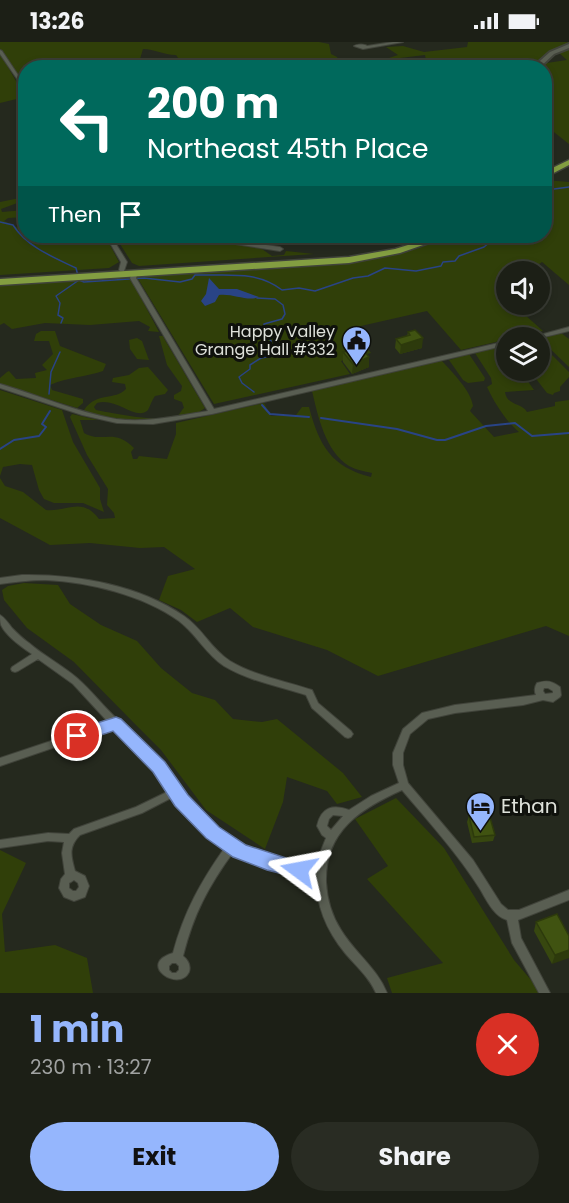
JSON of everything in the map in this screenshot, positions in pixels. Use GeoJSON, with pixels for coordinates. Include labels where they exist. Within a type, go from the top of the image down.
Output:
{"type":"FeatureCollection","features":[{"type":"Feature","properties":{"kind":"main road"},"geometry":{"type":"LineString","coordinates":[[552,164],[569,156]]}},
{"type":"Feature","properties":{"kind":"main road"},"geometry":{"type":"LineString","coordinates":[[552,172],[569,162]]}},
{"type":"Feature","properties":{"kind":"main road"},"geometry":{"type":"LineString","coordinates":[[0,280],[122,270],[137,275],[346,254],[402,243]]}},
{"type":"Feature","properties":{"kind":"main road"},"geometry":{"type":"LineString","coordinates":[[90,274],[137,275],[349,260],[397,252],[424,243]]}},
{"type":"Feature","properties":{"kind":"main road"},"geometry":{"type":"LineString","coordinates":[[111,275],[122,270]]}},
{"type":"Feature","properties":{"kind":"street"},"geometry":{"type":"LineString","coordinates":[[365,46],[401,42]]}},
{"type":"Feature","properties":{"kind":"street"},"geometry":{"type":"LineString","coordinates":[[544,60],[552,52],[569,46]]}},
{"type":"Feature","properties":{"kind":"street"},"geometry":{"type":"LineString","coordinates":[[0,51],[18,79]]}},
{"type":"Feature","properties":{"kind":"street"},"geometry":{"type":"LineString","coordinates":[[113,243],[124,262],[122,270]]}},
{"type":"Feature","properties":{"kind":"street"},"geometry":{"type":"LineString","coordinates":[[242,243],[280,249]]}},
{"type":"Feature","properties":{"kind":"street"},"geometry":{"type":"LineString","coordinates":[[137,275],[212,412]]}},
{"type":"Feature","properties":{"kind":"street"},"geometry":{"type":"LineString","coordinates":[[550,334],[569,329]]}},
{"type":"Feature","properties":{"kind":"street"},"geometry":{"type":"LineString","coordinates":[[0,386],[78,412],[117,421],[135,423],[169,421],[496,346]]}},
{"type":"Feature","properties":{"kind":"street"},"geometry":{"type":"LineString","coordinates":[[0,581],[32,577],[101,583],[181,618],[226,663],[309,692],[315,705],[348,734]]}},
{"type":"Feature","properties":{"kind":"street"},"geometry":{"type":"LineString","coordinates":[[0,618],[15,638],[36,656],[76,683],[116,723],[159,767],[176,792],[212,832],[232,846],[261,860],[286,868],[319,872]]}},
{"type":"Feature","properties":{"kind":"street"},"geometry":{"type":"LineString","coordinates":[[15,669],[36,656]]}},
{"type":"Feature","properties":{"kind":"street"},"geometry":{"type":"LineString","coordinates":[[543,697],[437,712],[415,722],[400,742],[398,765],[404,785],[469,863],[507,915],[516,939],[545,993]]}},
{"type":"Feature","properties":{"kind":"street"},"geometry":{"type":"LineString","coordinates":[[0,762],[116,723]]}},
{"type":"Feature","properties":{"kind":"street"},"geometry":{"type":"LineString","coordinates":[[382,993],[368,967],[349,949],[329,919],[319,872],[332,837],[350,815],[379,796],[404,785]]}},
{"type":"Feature","properties":{"kind":"street"},"geometry":{"type":"LineString","coordinates":[[71,877],[66,846],[70,838],[86,828],[139,810],[176,792]]}},
{"type":"Feature","properties":{"kind":"street"},"geometry":{"type":"LineString","coordinates":[[332,837],[323,829],[322,822],[325,816],[331,811],[339,810],[350,815]]}},
{"type":"Feature","properties":{"kind":"street"},"geometry":{"type":"LineString","coordinates":[[0,844],[48,837],[70,838]]}},
{"type":"Feature","properties":{"kind":"street"},"geometry":{"type":"LineString","coordinates":[[177,958],[195,901],[232,846]]}},
{"type":"Feature","properties":{"kind":"street"},"geometry":{"type":"LineString","coordinates":[[507,915],[569,895]]}},
{"type":"Feature","properties":{"kind":"green space"},"geometry":{"type":"Polygon","coordinates":[[[0,42],[319,42],[329,44],[331,54],[338,60],[180,60],[176,55],[143,49],[141,60],[18,60],[18,75],[13,67],[8,67],[18,85],[18,99],[0,103],[0,42]]]}},
{"type":"Feature","properties":{"kind":"green space"},"geometry":{"type":"Polygon","coordinates":[[[468,42],[569,42],[538,60],[426,60],[425,55],[400,58],[401,60],[386,59],[398,55],[386,47],[403,46],[424,52],[467,47],[468,42]]]}},
{"type":"Feature","properties":{"kind":"green space"},"geometry":{"type":"Polygon","coordinates":[[[569,47],[569,144],[552,131],[552,62],[567,60],[558,52],[569,47]]]}},
{"type":"Feature","properties":{"kind":"green space"},"geometry":{"type":"Polygon","coordinates":[[[552,181],[569,182],[569,285],[550,269],[550,261],[496,261],[496,315],[525,315],[539,327],[496,327],[496,342],[461,350],[427,311],[352,328],[371,353],[341,361],[350,374],[214,404],[137,277],[344,264],[406,252],[433,243],[552,243],[552,181]]]}},
{"type":"Feature","properties":{"kind":"green space"},"geometry":{"type":"Polygon","coordinates":[[[18,198],[18,203],[1,209],[2,212],[18,211],[18,217],[8,218],[4,221],[18,228],[18,243],[109,243],[119,262],[109,268],[0,275],[0,202],[18,198]]]}},
{"type":"Feature","properties":{"kind":"green space"},"geometry":{"type":"Polygon","coordinates":[[[119,243],[231,243],[259,247],[272,256],[284,255],[286,251],[314,254],[139,266],[132,263],[119,243]]]}},
{"type":"Feature","properties":{"kind":"green space"},"geometry":{"type":"Polygon","coordinates":[[[126,277],[132,281],[159,332],[148,331],[150,327],[139,321],[90,325],[45,323],[12,329],[4,323],[0,325],[0,285],[126,277]]]}},
{"type":"Feature","properties":{"kind":"green space"},"geometry":{"type":"Polygon","coordinates":[[[41,331],[55,331],[60,346],[106,364],[103,371],[50,385],[52,390],[83,399],[83,403],[77,408],[0,384],[0,378],[9,371],[16,379],[36,378],[35,373],[47,370],[42,365],[53,354],[49,341],[34,341],[36,334],[41,331]]]}},
{"type":"Feature","properties":{"kind":"green space"},"geometry":{"type":"Polygon","coordinates":[[[561,333],[569,339],[569,367],[550,349],[550,336],[561,333]]]}},
{"type":"Feature","properties":{"kind":"green space"},"geometry":{"type":"Polygon","coordinates":[[[159,336],[163,336],[205,408],[194,415],[164,421],[130,420],[86,413],[84,410],[94,400],[117,395],[126,389],[125,384],[112,382],[113,378],[129,375],[139,368],[148,367],[168,390],[165,394],[155,396],[148,410],[138,413],[104,402],[97,403],[94,407],[96,410],[138,417],[163,419],[178,416],[184,408],[182,402],[174,399],[174,395],[181,391],[182,386],[167,365],[159,336]]]}},
{"type":"Feature","properties":{"kind":"green space"},"geometry":{"type":"Polygon","coordinates":[[[137,338],[142,341],[149,360],[137,359],[130,349],[129,340],[137,338]]]}},
{"type":"Feature","properties":{"kind":"green space"},"geometry":{"type":"Polygon","coordinates":[[[496,348],[496,381],[528,381],[534,390],[505,392],[509,400],[527,412],[555,406],[555,402],[569,400],[569,636],[546,626],[378,676],[327,650],[253,627],[230,608],[197,622],[181,610],[159,600],[168,576],[195,569],[164,547],[140,548],[90,543],[50,545],[0,518],[0,478],[5,486],[23,492],[46,510],[80,507],[93,512],[99,519],[115,518],[107,505],[108,489],[87,455],[70,417],[72,414],[98,420],[80,420],[84,433],[97,437],[120,438],[134,448],[131,452],[133,459],[139,456],[167,459],[176,434],[176,423],[264,403],[271,416],[296,415],[302,407],[309,407],[322,443],[336,460],[357,473],[371,477],[372,473],[349,466],[334,451],[324,432],[312,391],[442,361],[469,394],[473,406],[470,411],[494,437],[519,432],[494,400],[487,387],[492,384],[491,378],[475,353],[496,348]]]}},
{"type":"Feature","properties":{"kind":"green space"},"geometry":{"type":"Polygon","coordinates":[[[550,353],[569,372],[569,377],[560,387],[560,391],[553,395],[547,393],[538,381],[550,381],[550,353]]]}},
{"type":"Feature","properties":{"kind":"green space"},"geometry":{"type":"Polygon","coordinates":[[[469,354],[485,378],[484,381],[468,383],[463,380],[449,360],[469,354]]]}},
{"type":"Feature","properties":{"kind":"green space"},"geometry":{"type":"Polygon","coordinates":[[[0,390],[62,410],[73,442],[100,488],[100,499],[104,512],[83,503],[54,503],[44,499],[32,465],[20,464],[3,467],[0,476],[0,390]]]}},
{"type":"Feature","properties":{"kind":"green space"},"geometry":{"type":"Polygon","coordinates":[[[24,583],[58,585],[70,604],[101,625],[137,641],[161,668],[192,693],[215,700],[233,719],[262,722],[277,719],[343,773],[362,797],[337,804],[327,791],[287,777],[283,802],[265,849],[206,810],[161,750],[74,662],[27,628],[4,600],[2,590],[8,586],[24,583]]]}},
{"type":"Feature","properties":{"kind":"green space"},"geometry":{"type":"Polygon","coordinates":[[[396,798],[444,848],[514,960],[542,993],[392,993],[387,978],[443,963],[367,879],[388,866],[355,819],[396,798]]]}},
{"type":"Feature","properties":{"kind":"green space"},"geometry":{"type":"Polygon","coordinates":[[[0,850],[26,863],[2,914],[5,952],[55,945],[87,958],[93,993],[0,993],[0,850]]]}},
{"type":"Feature","properties":{"kind":"water"},"geometry":{"type":"Polygon","coordinates":[[[209,278],[219,289],[237,289],[259,297],[250,299],[219,295],[215,302],[205,306],[201,301],[206,294],[209,278]]]}},
{"type":"Feature","properties":{"kind":"building"},"geometry":{"type":"Polygon","coordinates":[[[415,330],[423,338],[401,345],[396,339],[410,335],[408,332],[415,330]]]}},
{"type":"Feature","properties":{"kind":"building"},"geometry":{"type":"Polygon","coordinates":[[[353,350],[356,354],[365,352],[369,357],[353,364],[343,352],[353,350]]]}},
{"type":"Feature","properties":{"kind":"building"},"geometry":{"type":"Polygon","coordinates":[[[489,814],[495,835],[474,837],[469,816],[489,814]]]}},
{"type":"Feature","properties":{"kind":"building"},"geometry":{"type":"Polygon","coordinates":[[[557,914],[569,936],[569,950],[555,955],[536,922],[557,914]]]}},
{"type":"Feature","properties":{"kind":"waterway"},"geometry":{"type":"LineString","coordinates":[[552,190],[569,187]]}},
{"type":"Feature","properties":{"kind":"waterway"},"geometry":{"type":"LineString","coordinates":[[0,222],[13,225],[18,232]]}},
{"type":"Feature","properties":{"kind":"waterway"},"geometry":{"type":"LineString","coordinates":[[31,243],[76,268],[79,280]]}},
{"type":"Feature","properties":{"kind":"waterway"},"geometry":{"type":"LineString","coordinates":[[79,280],[84,282],[144,278],[180,282],[192,279],[195,275],[241,275],[262,279],[282,290],[299,288],[315,291],[353,278],[368,276],[385,268],[416,271],[441,266],[443,262],[455,261],[459,256],[489,243]]}},
{"type":"Feature","properties":{"kind":"waterway"},"geometry":{"type":"LineString","coordinates":[[61,323],[63,318],[58,315],[60,303],[56,296],[79,280]]}},
{"type":"Feature","properties":{"kind":"waterway"},"geometry":{"type":"LineString","coordinates":[[254,392],[242,383],[239,377],[250,369],[250,365],[261,358],[273,356],[271,341],[264,331],[264,324],[282,319],[285,314],[283,305],[275,299],[257,298]]}},
{"type":"Feature","properties":{"kind":"waterway"},"geometry":{"type":"LineString","coordinates":[[49,394],[51,372],[60,352]]}},
{"type":"Feature","properties":{"kind":"waterway"},"geometry":{"type":"LineString","coordinates":[[262,405],[270,414],[309,417]]}},
{"type":"Feature","properties":{"kind":"waterway"},"geometry":{"type":"LineString","coordinates":[[0,449],[14,440],[39,436],[46,427],[42,424],[50,411]]}},
{"type":"Feature","properties":{"kind":"waterway"},"geometry":{"type":"LineString","coordinates":[[321,418],[397,429],[437,440],[445,440],[486,426],[515,423],[532,436],[569,433]]}},
{"type":"Feature","properties":{"kind":"place","name":"Happy Valley Grange Hall #332"},"geometry":{"type":"Point","coordinates":[356,366]}},
{"type":"Feature","properties":{"kind":"place","name":"Ethan"},"geometry":{"type":"Point","coordinates":[480,832]}},
{"type":"Feature","properties":{"kind":"route"},"geometry":{"type":"LineString","coordinates":[[77,736],[116,723],[159,767],[182,801],[212,832],[240,851],[261,860],[299,870]]}}]}
